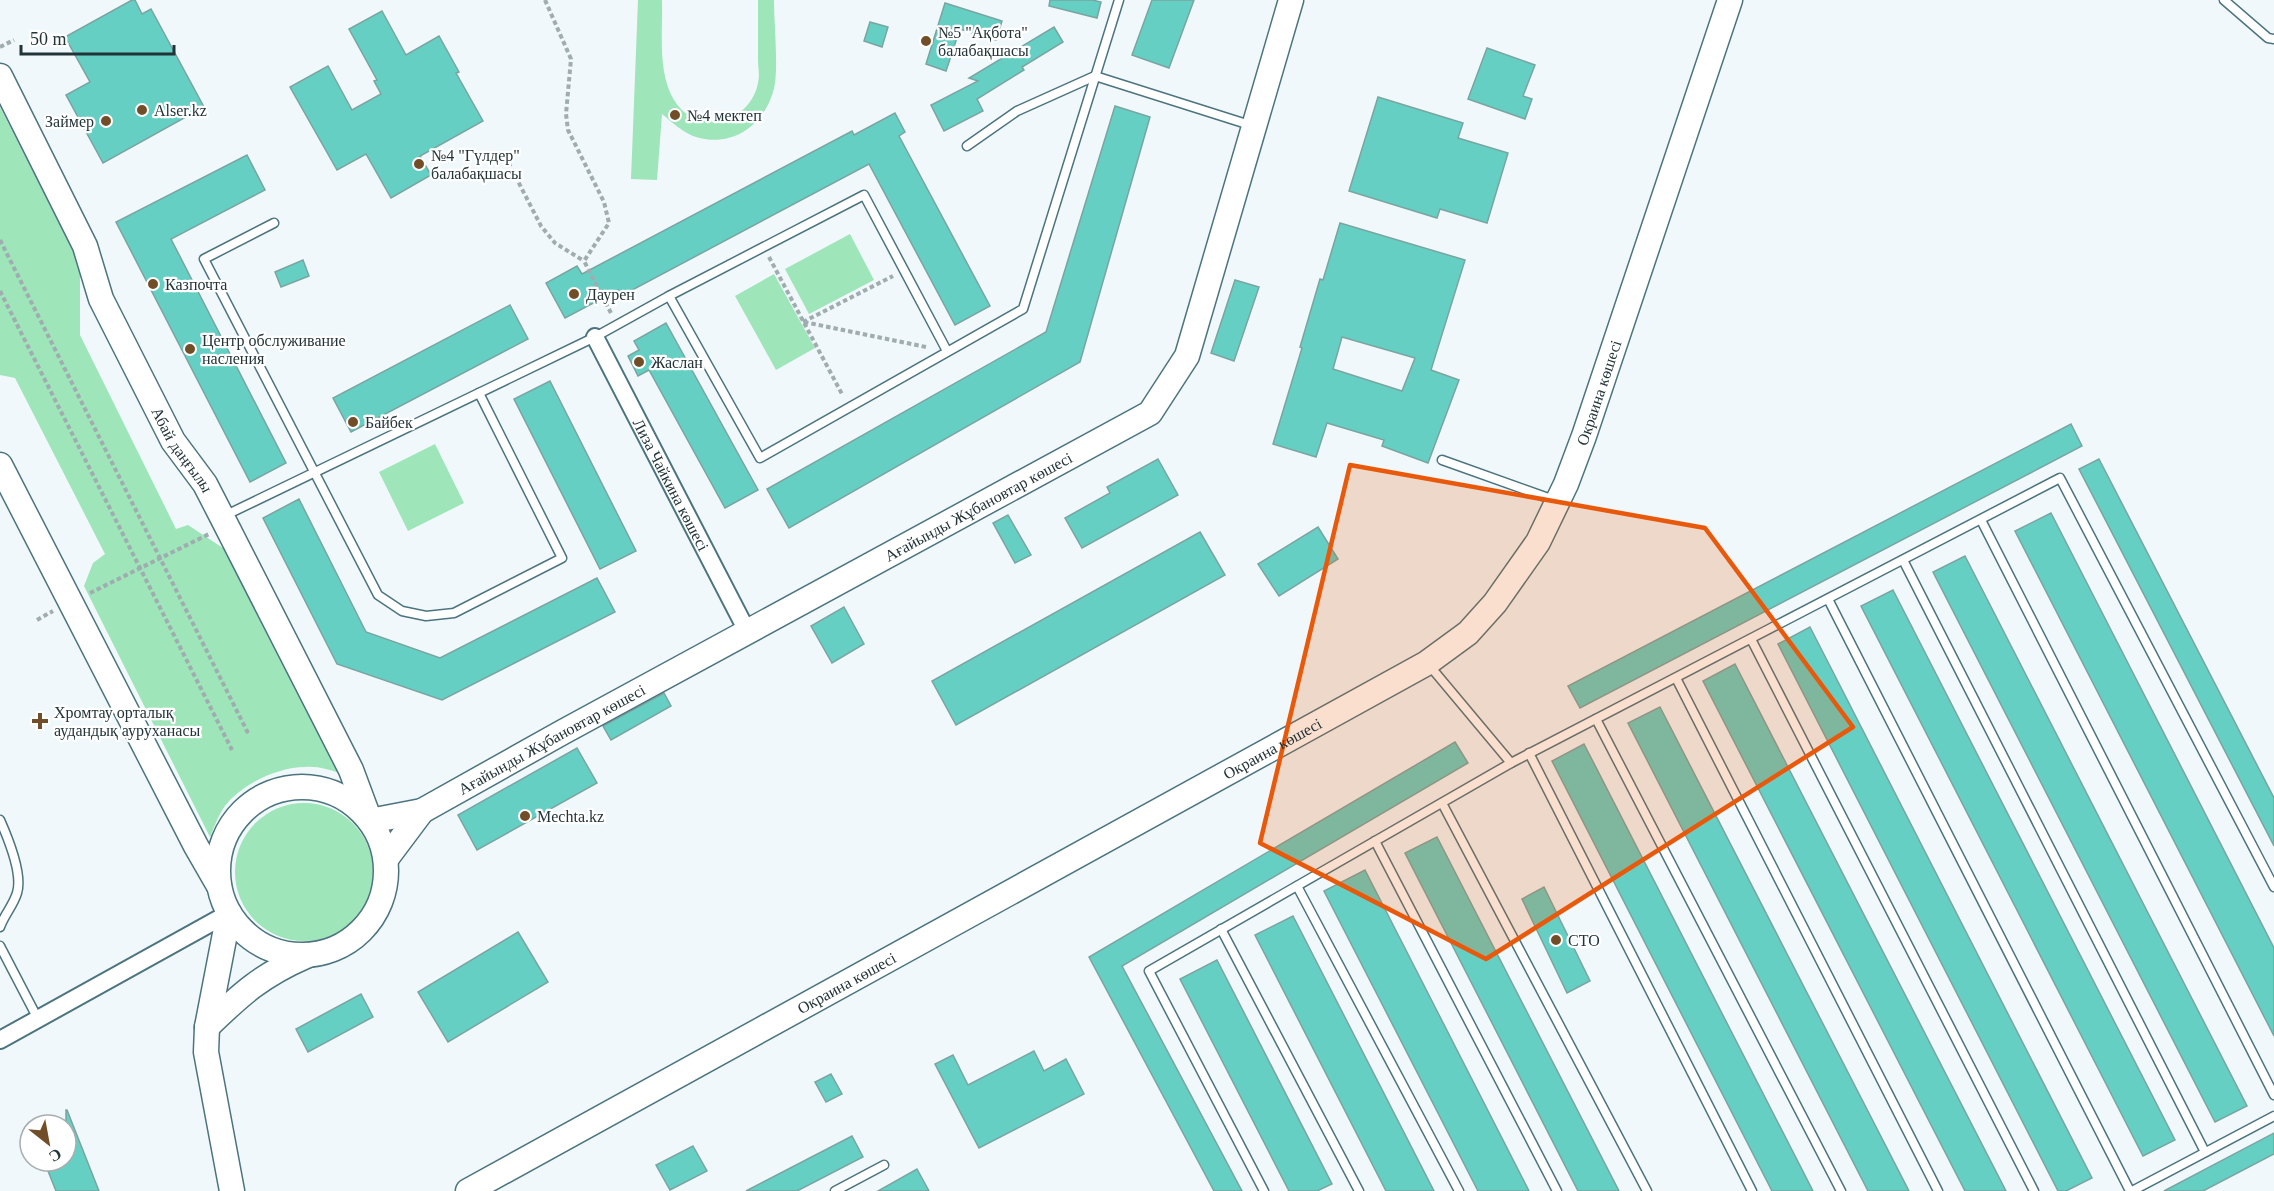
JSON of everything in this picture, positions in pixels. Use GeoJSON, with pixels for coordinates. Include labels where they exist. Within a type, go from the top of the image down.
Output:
{"type":"FeatureCollection","features":[{"type":"Feature","properties":{"kind":"street","name":"Ағайынды Жұбановтар көшесі"},"geometry":{"type":"LineString","coordinates":[[422,811],[1150,412],[1187,356],[1291,0]]}},
{"type":"Feature","properties":{"kind":"street","name":"Окраина көшесі"},"geometry":{"type":"LineString","coordinates":[[468,1191],[1426,663],[1468,633],[1495,603],[1538,542],[1558,502],[1584,436],[1730,0]]}},
{"type":"Feature","properties":{"kind":"street","name":"Абай даңғылы"},"geometry":{"type":"LineString","coordinates":[[0,76],[85,246],[101,299],[173,441],[205,484],[351,770],[370,821]]}},
{"type":"Feature","properties":{"kind":"street","name":"Лиза Чайкина көшесі"},"geometry":{"type":"LineString","coordinates":[[595,337],[747,631]]}},
{"type":"Feature","properties":{"kind":"street"},"geometry":{"type":"LineString","coordinates":[[0,465],[196,846],[219,886],[229,913],[240,928],[263,945],[290,954],[309,955]]}},
{"type":"Feature","properties":{"kind":"street"},"geometry":{"type":"LineString","coordinates":[[207,1027],[244,991],[279,968],[346,943],[362,931],[374,916],[384,888],[386,859],[380,839],[370,821],[357,807],[342,797],[324,790],[306,787],[287,788],[269,794],[239,816],[228,832],[221,849],[218,868],[219,886]]}},
{"type":"Feature","properties":{"kind":"street"},"geometry":{"type":"LineString","coordinates":[[370,821],[422,811]]}},
{"type":"Feature","properties":{"kind":"street"},"geometry":{"type":"LineString","coordinates":[[386,859],[422,811]]}},
{"type":"Feature","properties":{"kind":"street"},"geometry":{"type":"LineString","coordinates":[[0,1040],[229,913]]}},
{"type":"Feature","properties":{"kind":"street"},"geometry":{"type":"LineString","coordinates":[[229,913],[207,1027],[206,1052],[232,1191]]}},
{"type":"Feature","properties":{"kind":"lane"},"geometry":{"type":"LineString","coordinates":[[669,296],[760,458],[1023,309],[1119,0]]}},
{"type":"Feature","properties":{"kind":"lane"},"geometry":{"type":"LineString","coordinates":[[2224,0],[2268,38],[2274,39]]}},
{"type":"Feature","properties":{"kind":"lane"},"geometry":{"type":"LineString","coordinates":[[967,146],[1017,111],[1095,76],[1254,126]]}},
{"type":"Feature","properties":{"kind":"lane"},"geometry":{"type":"LineString","coordinates":[[224,521],[314,472],[595,337],[864,195],[947,351]]}},
{"type":"Feature","properties":{"kind":"lane"},"geometry":{"type":"LineString","coordinates":[[274,223],[204,259],[378,595],[402,611],[426,616],[454,613],[562,558],[479,393]]}},
{"type":"Feature","properties":{"kind":"lane"},"geometry":{"type":"LineString","coordinates":[[1442,460],[1558,502]]}},
{"type":"Feature","properties":{"kind":"lane"},"geometry":{"type":"LineString","coordinates":[[1264,1191],[1149,971],[1529,753],[2060,478],[2274,887]]}},
{"type":"Feature","properties":{"kind":"lane"},"geometry":{"type":"LineString","coordinates":[[1981,520],[2274,1095]]}},
{"type":"Feature","properties":{"kind":"lane"},"geometry":{"type":"LineString","coordinates":[[1903,560],[2205,1152]]}},
{"type":"Feature","properties":{"kind":"lane"},"geometry":{"type":"LineString","coordinates":[[1828,599],[2131,1191],[2274,1116]]}},
{"type":"Feature","properties":{"kind":"lane"},"geometry":{"type":"LineString","coordinates":[[1751,639],[2034,1191]]}},
{"type":"Feature","properties":{"kind":"lane"},"geometry":{"type":"LineString","coordinates":[[1426,663],[1511,763]]}},
{"type":"Feature","properties":{"kind":"lane"},"geometry":{"type":"LineString","coordinates":[[1676,678],[1938,1191]]}},
{"type":"Feature","properties":{"kind":"lane"},"geometry":{"type":"LineString","coordinates":[[1596,719],[1840,1191]]}},
{"type":"Feature","properties":{"kind":"lane"},"geometry":{"type":"LineString","coordinates":[[1529,753],[1752,1191]]}},
{"type":"Feature","properties":{"kind":"lane"},"geometry":{"type":"LineString","coordinates":[[1442,803],[1647,1191]]}},
{"type":"Feature","properties":{"kind":"lane"},"geometry":{"type":"LineString","coordinates":[[0,820],[16,869],[18,890],[0,927]]}},
{"type":"Feature","properties":{"kind":"lane"},"geometry":{"type":"LineString","coordinates":[[1375,841],[1557,1191]]}},
{"type":"Feature","properties":{"kind":"lane"},"geometry":{"type":"LineString","coordinates":[[1297,886],[1459,1191]]}},
{"type":"Feature","properties":{"kind":"lane"},"geometry":{"type":"LineString","coordinates":[[1221,929],[1359,1191]]}},
{"type":"Feature","properties":{"kind":"lane"},"geometry":{"type":"LineString","coordinates":[[0,946],[38,1019]]}},
{"type":"Feature","properties":{"kind":"lane"},"geometry":{"type":"LineString","coordinates":[[835,1191],[884,1165]]}},
{"type":"Feature","properties":{"kind":"path"},"geometry":{"type":"LineString","coordinates":[[545,0],[571,59],[566,114],[568,130],[604,202],[609,223],[584,261]]}},
{"type":"Feature","properties":{"kind":"path"},"geometry":{"type":"LineString","coordinates":[[0,47],[14,40]]}},
{"type":"Feature","properties":{"kind":"path"},"geometry":{"type":"LineString","coordinates":[[505,156],[541,226],[555,243],[584,261],[618,325]]}},
{"type":"Feature","properties":{"kind":"path"},"geometry":{"type":"LineString","coordinates":[[0,240],[249,735]]}},
{"type":"Feature","properties":{"kind":"path"},"geometry":{"type":"LineString","coordinates":[[764,247],[849,408]]}},
{"type":"Feature","properties":{"kind":"path"},"geometry":{"type":"LineString","coordinates":[[803,322],[904,271]]}},
{"type":"Feature","properties":{"kind":"path"},"geometry":{"type":"LineString","coordinates":[[0,291],[232,750]]}},
{"type":"Feature","properties":{"kind":"path"},"geometry":{"type":"LineString","coordinates":[[803,322],[947,351]]}},
{"type":"Feature","properties":{"kind":"path"},"geometry":{"type":"LineString","coordinates":[[37,620],[160,558],[224,521]]}},
{"type":"Feature","properties":{"kind":"highlighted area"},"geometry":{"type":"Polygon","coordinates":[[[1350,465],[1705,528],[1853,727],[1486,959],[1260,843],[1350,465]]]}},
{"type":"Feature","properties":{"kind":"green space"},"geometry":{"type":"Polygon","coordinates":[[[638,0],[662,0],[663,64],[669,89],[674,100],[684,112],[695,119],[708,122],[721,121],[734,116],[745,108],[753,97],[759,77],[758,0],[774,0],[776,74],[766,109],[748,129],[724,139],[710,140],[687,133],[662,114],[657,180],[631,179],[638,0]]]}},
{"type":"Feature","properties":{"kind":"green space"},"geometry":{"type":"Polygon","coordinates":[[[0,107],[80,264],[80,335],[176,529],[188,525],[232,554],[342,774],[305,767],[285,770],[264,777],[245,787],[226,804],[210,837],[84,586],[93,563],[105,554],[15,378],[0,375],[0,107]]]}},
{"type":"Feature","properties":{"kind":"green space"},"geometry":{"type":"Polygon","coordinates":[[[850,234],[874,280],[809,314],[785,269],[850,234]]]}},
{"type":"Feature","properties":{"kind":"green space"},"geometry":{"type":"Polygon","coordinates":[[[774,274],[815,348],[776,370],[735,296],[774,274]]]}},
{"type":"Feature","properties":{"kind":"green space"},"geometry":{"type":"Polygon","coordinates":[[[435,444],[464,503],[408,531],[379,472],[435,444]]]}},
{"type":"Feature","properties":{"kind":"green space"},"geometry":{"type":"Polygon","coordinates":[[[304,803],[331,808],[343,814],[353,823],[362,833],[368,845],[373,872],[368,899],[362,911],[353,921],[343,930],[331,936],[304,941],[277,936],[265,930],[255,921],[246,911],[240,899],[235,872],[240,845],[246,833],[255,823],[265,814],[277,808],[304,803]]]}},
{"type":"Feature","properties":{"kind":"building"},"geometry":{"type":"Polygon","coordinates":[[[135,0],[142,14],[151,9],[204,107],[103,163],[66,95],[90,82],[65,37],[135,0]]]}},
{"type":"Feature","properties":{"kind":"building"},"geometry":{"type":"Polygon","coordinates":[[[1050,0],[1101,2],[1097,18],[1049,6],[1050,0]]]}},
{"type":"Feature","properties":{"kind":"building"},"geometry":{"type":"Polygon","coordinates":[[[1152,0],[1194,0],[1169,68],[1132,55],[1152,0]]]}},
{"type":"Feature","properties":{"kind":"building"},"geometry":{"type":"Polygon","coordinates":[[[945,3],[1002,21],[996,40],[960,29],[946,71],[926,64],[945,3]]]}},
{"type":"Feature","properties":{"kind":"building"},"geometry":{"type":"Polygon","coordinates":[[[382,11],[406,55],[439,36],[459,72],[456,73],[483,121],[420,156],[431,175],[391,198],[366,154],[337,170],[290,87],[328,66],[352,110],[381,94],[374,81],[377,80],[349,29],[382,11]]]}},
{"type":"Feature","properties":{"kind":"building"},"geometry":{"type":"Polygon","coordinates":[[[870,22],[888,27],[882,47],[864,41],[870,22]]]}},
{"type":"Feature","properties":{"kind":"building"},"geometry":{"type":"Polygon","coordinates":[[[1054,27],[1063,42],[1022,67],[1024,70],[977,99],[983,111],[944,131],[931,105],[978,81],[969,78],[1054,27]]]}},
{"type":"Feature","properties":{"kind":"building"},"geometry":{"type":"Polygon","coordinates":[[[1487,48],[1535,65],[1523,96],[1532,99],[1525,119],[1468,99],[1487,48]]]}},
{"type":"Feature","properties":{"kind":"building"},"geometry":{"type":"Polygon","coordinates":[[[1378,97],[1463,123],[1458,138],[1508,153],[1487,223],[1440,209],[1437,218],[1349,191],[1378,97]]]}},
{"type":"Feature","properties":{"kind":"building"},"geometry":{"type":"Polygon","coordinates":[[[1115,106],[1150,117],[1080,362],[789,528],[767,489],[1046,332],[1115,106]]]}},
{"type":"Feature","properties":{"kind":"building"},"geometry":{"type":"Polygon","coordinates":[[[895,113],[905,132],[899,136],[990,306],[955,325],[869,164],[621,296],[618,290],[565,318],[546,283],[577,266],[582,274],[852,131],[854,135],[895,113]]]}},
{"type":"Feature","properties":{"kind":"building"},"geometry":{"type":"Polygon","coordinates":[[[247,155],[265,190],[171,239],[286,463],[250,482],[116,222],[247,155]]]}},
{"type":"Feature","properties":{"kind":"building"},"geometry":{"type":"Polygon","coordinates":[[[1340,223],[1465,260],[1431,370],[1459,380],[1428,463],[1382,446],[1384,440],[1327,423],[1316,457],[1273,444],[1320,279],[1323,280],[1340,223]],[[1342,337],[1333,369],[1402,391],[1415,358],[1342,337]]]}},
{"type":"Feature","properties":{"kind":"building"},"geometry":{"type":"Polygon","coordinates":[[[303,260],[309,276],[281,287],[275,272],[303,260]]]}},
{"type":"Feature","properties":{"kind":"building"},"geometry":{"type":"Polygon","coordinates":[[[1235,280],[1259,287],[1234,361],[1211,353],[1235,280]]]}},
{"type":"Feature","properties":{"kind":"building"},"geometry":{"type":"Polygon","coordinates":[[[510,305],[528,339],[351,432],[333,398],[510,305]]]}},
{"type":"Feature","properties":{"kind":"building"},"geometry":{"type":"Polygon","coordinates":[[[666,323],[758,490],[725,508],[649,370],[638,376],[628,356],[639,350],[634,341],[666,323]]]}},
{"type":"Feature","properties":{"kind":"building"},"geometry":{"type":"Polygon","coordinates":[[[550,381],[636,551],[600,569],[514,399],[550,381]]]}},
{"type":"Feature","properties":{"kind":"building"},"geometry":{"type":"Polygon","coordinates":[[[2071,424],[2082,446],[1580,708],[1568,686],[2071,424]]]}},
{"type":"Feature","properties":{"kind":"building"},"geometry":{"type":"Polygon","coordinates":[[[1158,459],[1178,495],[1082,548],[1065,518],[1110,493],[1107,487],[1158,459]]]}},
{"type":"Feature","properties":{"kind":"building"},"geometry":{"type":"Polygon","coordinates":[[[2099,459],[2274,798],[2274,846],[2079,469],[2099,459]]]}},
{"type":"Feature","properties":{"kind":"building"},"geometry":{"type":"Polygon","coordinates":[[[299,499],[366,632],[440,658],[597,578],[615,612],[442,700],[337,664],[263,518],[299,499]]]}},
{"type":"Feature","properties":{"kind":"building"},"geometry":{"type":"Polygon","coordinates":[[[2051,513],[2274,948],[2274,1036],[2015,531],[2051,513]]]}},
{"type":"Feature","properties":{"kind":"building"},"geometry":{"type":"Polygon","coordinates":[[[1008,515],[1031,555],[1015,563],[993,523],[1008,515]]]}},
{"type":"Feature","properties":{"kind":"building"},"geometry":{"type":"Polygon","coordinates":[[[1318,527],[1338,559],[1279,596],[1258,564],[1318,527]]]}},
{"type":"Feature","properties":{"kind":"building"},"geometry":{"type":"Polygon","coordinates":[[[1200,532],[1225,575],[956,725],[932,681],[1200,532]]]}},
{"type":"Feature","properties":{"kind":"building"},"geometry":{"type":"Polygon","coordinates":[[[1965,556],[2247,1106],[2215,1122],[1933,572],[1965,556]]]}},
{"type":"Feature","properties":{"kind":"building"},"geometry":{"type":"Polygon","coordinates":[[[1893,590],[2175,1140],[2143,1156],[1861,606],[1893,590]]]}},
{"type":"Feature","properties":{"kind":"building"},"geometry":{"type":"Polygon","coordinates":[[[844,607],[864,644],[832,663],[811,626],[844,607]]]}},
{"type":"Feature","properties":{"kind":"building"},"geometry":{"type":"Polygon","coordinates":[[[1810,627],[2092,1178],[2066,1191],[2058,1191],[1778,644],[1810,627]]]}},
{"type":"Feature","properties":{"kind":"building"},"geometry":{"type":"Polygon","coordinates":[[[1735,664],[2006,1191],[1965,1191],[1703,681],[1735,664]]]}},
{"type":"Feature","properties":{"kind":"building"},"geometry":{"type":"Polygon","coordinates":[[[664,693],[671,706],[611,740],[603,726],[664,693]]]}},
{"type":"Feature","properties":{"kind":"building"},"geometry":{"type":"Polygon","coordinates":[[[1660,707],[1909,1191],[1868,1191],[1628,723],[1660,707]]]}},
{"type":"Feature","properties":{"kind":"building"},"geometry":{"type":"Polygon","coordinates":[[[1455,742],[1468,763],[1122,966],[1242,1191],[1214,1191],[1089,957],[1455,742]]]}},
{"type":"Feature","properties":{"kind":"building"},"geometry":{"type":"Polygon","coordinates":[[[1584,744],[1813,1191],[1772,1191],[1552,761],[1584,744]]]}},
{"type":"Feature","properties":{"kind":"building"},"geometry":{"type":"Polygon","coordinates":[[[577,748],[597,783],[477,850],[458,815],[577,748]]]}},
{"type":"Feature","properties":{"kind":"building"},"geometry":{"type":"Polygon","coordinates":[[[1437,837],[1619,1191],[1578,1191],[1405,853],[1437,837]]]}},
{"type":"Feature","properties":{"kind":"building"},"geometry":{"type":"Polygon","coordinates":[[[1365,870],[1529,1191],[1478,1191],[1324,891],[1365,870]]]}},
{"type":"Feature","properties":{"kind":"building","name":"СТО"},"geometry":{"type":"Polygon","coordinates":[[[1544,887],[1590,981],[1567,993],[1522,899],[1544,887]]]}},
{"type":"Feature","properties":{"kind":"building"},"geometry":{"type":"Polygon","coordinates":[[[1293,916],[1434,1191],[1386,1191],[1255,935],[1293,916]]]}},
{"type":"Feature","properties":{"kind":"building"},"geometry":{"type":"Polygon","coordinates":[[[518,932],[548,982],[448,1042],[418,992],[518,932]]]}},
{"type":"Feature","properties":{"kind":"building"},"geometry":{"type":"Polygon","coordinates":[[[1217,960],[1332,1184],[1317,1191],[1289,1191],[1180,979],[1217,960]]]}},
{"type":"Feature","properties":{"kind":"building"},"geometry":{"type":"Polygon","coordinates":[[[361,994],[373,1017],[308,1052],[296,1029],[361,994]]]}},
{"type":"Feature","properties":{"kind":"building"},"geometry":{"type":"Polygon","coordinates":[[[1034,1051],[1044,1071],[1066,1059],[1084,1094],[979,1148],[935,1064],[953,1055],[968,1085],[1034,1051]]]}},
{"type":"Feature","properties":{"kind":"building"},"geometry":{"type":"Polygon","coordinates":[[[831,1074],[842,1094],[826,1102],[815,1082],[831,1074]]]}},
{"type":"Feature","properties":{"kind":"building"},"geometry":{"type":"Polygon","coordinates":[[[2274,1133],[2274,1154],[2203,1191],[2164,1191],[2274,1133]]]}},
{"type":"Feature","properties":{"kind":"building"},"geometry":{"type":"Polygon","coordinates":[[[852,1136],[863,1157],[797,1191],[746,1191],[852,1136]]]}},
{"type":"Feature","properties":{"kind":"building"},"geometry":{"type":"Polygon","coordinates":[[[78,1138],[99,1191],[56,1191],[49,1173],[78,1173],[78,1138]]]}},
{"type":"Feature","properties":{"kind":"building"},"geometry":{"type":"Polygon","coordinates":[[[693,1146],[707,1171],[670,1190],[656,1165],[693,1146]]]}},
{"type":"Feature","properties":{"kind":"building"},"geometry":{"type":"Polygon","coordinates":[[[917,1169],[929,1191],[878,1191],[917,1169]]]}},
{"type":"Feature","properties":{"kind":"place","name":"№5 \"Ақбота\" балабақшасы"},"geometry":{"type":"Point","coordinates":[926,41]}},
{"type":"Feature","properties":{"kind":"place","name":"Alser.kz"},"geometry":{"type":"Point","coordinates":[142,110]}},
{"type":"Feature","properties":{"kind":"place","name":"№4 мектеп"},"geometry":{"type":"Point","coordinates":[675,115]}},
{"type":"Feature","properties":{"kind":"place","name":"Займер"},"geometry":{"type":"Point","coordinates":[106,121]}},
{"type":"Feature","properties":{"kind":"place","name":"№4 \"Гүлдер\" балабақшасы"},"geometry":{"type":"Point","coordinates":[419,164]}},
{"type":"Feature","properties":{"kind":"place","name":"Казпочта"},"geometry":{"type":"Point","coordinates":[153,284]}},
{"type":"Feature","properties":{"kind":"place","name":"Даурен"},"geometry":{"type":"Point","coordinates":[574,294]}},
{"type":"Feature","properties":{"kind":"place","name":"Центр обслуживание насления"},"geometry":{"type":"Point","coordinates":[190,349]}},
{"type":"Feature","properties":{"kind":"place","name":"Жаслан"},"geometry":{"type":"Point","coordinates":[639,362]}},
{"type":"Feature","properties":{"kind":"place","name":"Байбек"},"geometry":{"type":"Point","coordinates":[353,422]}},
{"type":"Feature","properties":{"kind":"place","name":"Хромтау орталық аудандық ауруханасы"},"geometry":{"type":"Point","coordinates":[40,721]}},
{"type":"Feature","properties":{"kind":"place","name":"Mechta.kz"},"geometry":{"type":"Point","coordinates":[525,816]}},
{"type":"Feature","properties":{"kind":"place","name":"СТО"},"geometry":{"type":"Point","coordinates":[1556,940]}}]}
